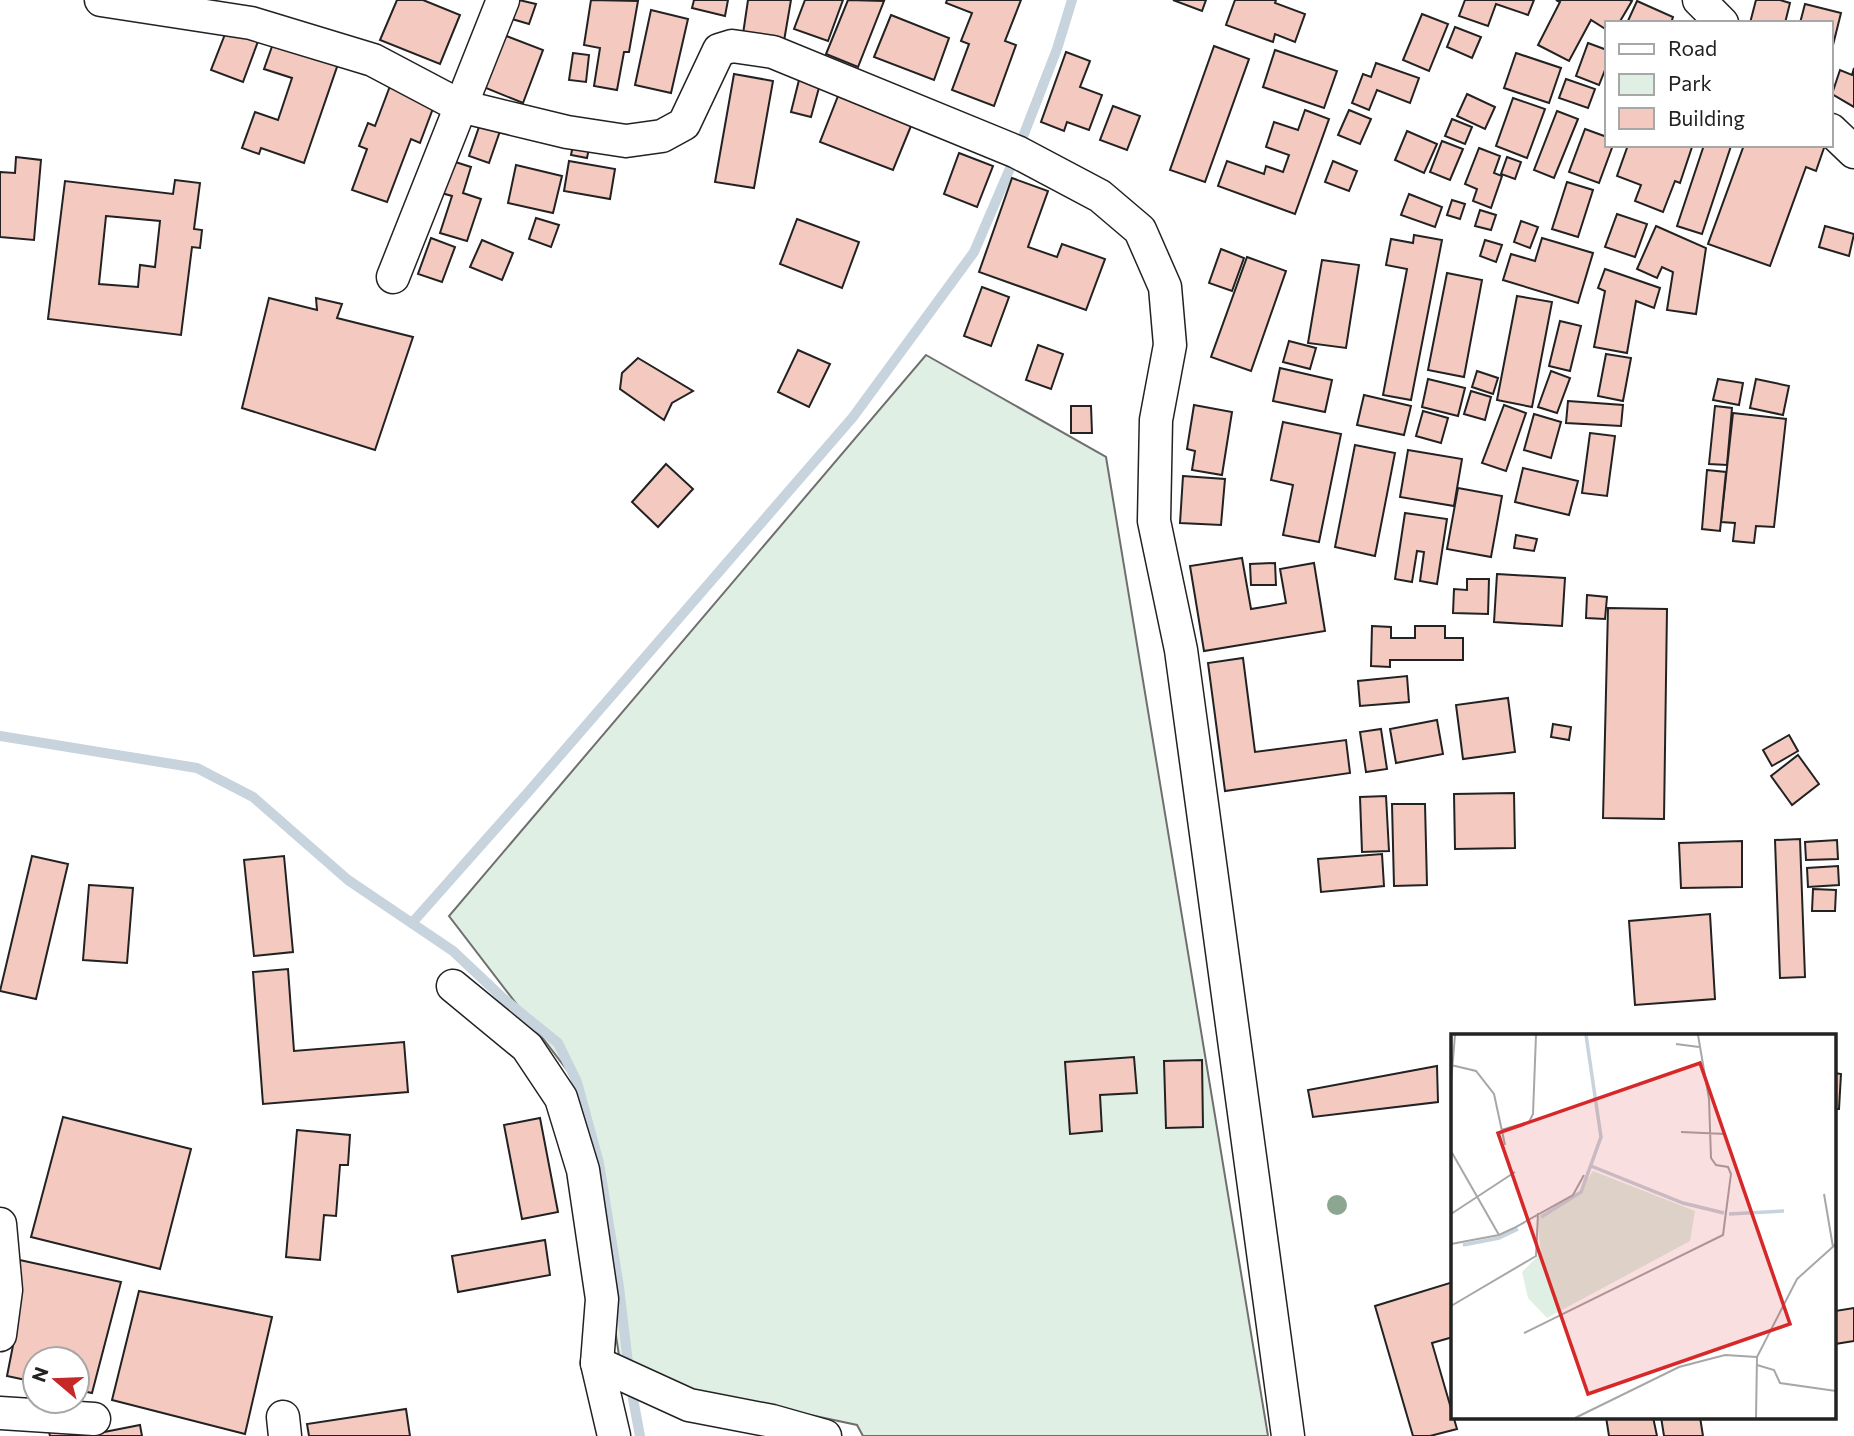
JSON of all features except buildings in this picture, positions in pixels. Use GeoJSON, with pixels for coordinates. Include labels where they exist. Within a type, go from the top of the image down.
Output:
{"type":"FeatureCollection","features":[{"type":"Feature","properties":{"kind":"street"},"geometry":{"type":"LineString","coordinates":[[101,0],[251,23],[373,60],[460,106],[567,132],[626,141],[663,136],[684,124],[719,50],[732,46],[773,52],[1017,152],[1100,196],[1140,230],[1166,287],[1170,345],[1156,420],[1154,521],[1181,650],[1288,1436]]}},
{"type":"Feature","properties":{"kind":"street"},"geometry":{"type":"LineString","coordinates":[[393,277],[503,0]]}},
{"type":"Feature","properties":{"kind":"street"},"geometry":{"type":"LineString","coordinates":[[1699,0],[1720,21]]}},
{"type":"Feature","properties":{"kind":"street"},"geometry":{"type":"LineString","coordinates":[[1833,132],[1854,152]]}},
{"type":"Feature","properties":{"kind":"street"},"geometry":{"type":"LineString","coordinates":[[453,986],[527,1047],[561,1098],[583,1170],[601,1299],[619,1374],[614,1436]]}},
{"type":"Feature","properties":{"kind":"street"},"geometry":{"type":"LineString","coordinates":[[0,1224],[6,1290],[0,1335]]}},
{"type":"Feature","properties":{"kind":"street"},"geometry":{"type":"LineString","coordinates":[[619,1374],[689,1405],[772,1421],[825,1436]]}},
{"type":"Feature","properties":{"kind":"street"},"geometry":{"type":"LineString","coordinates":[[0,1413],[94,1419]]}},
{"type":"Feature","properties":{"kind":"green space"},"geometry":{"type":"Polygon","coordinates":[[[926,355],[1106,457],[1268,1436],[863,1436],[857,1425],[622,1375],[577,1083],[449,916],[926,355]]]}},
{"type":"Feature","properties":{"kind":"waterway"},"geometry":{"type":"LineString","coordinates":[[412,923],[853,417],[974,252],[1017,152],[1057,49],[1072,0]]}},
{"type":"Feature","properties":{"kind":"waterway"},"geometry":{"type":"LineString","coordinates":[[0,736],[197,768],[253,797],[348,880],[453,951],[505,1000],[558,1043],[577,1082],[599,1163],[640,1436]]}}]}
